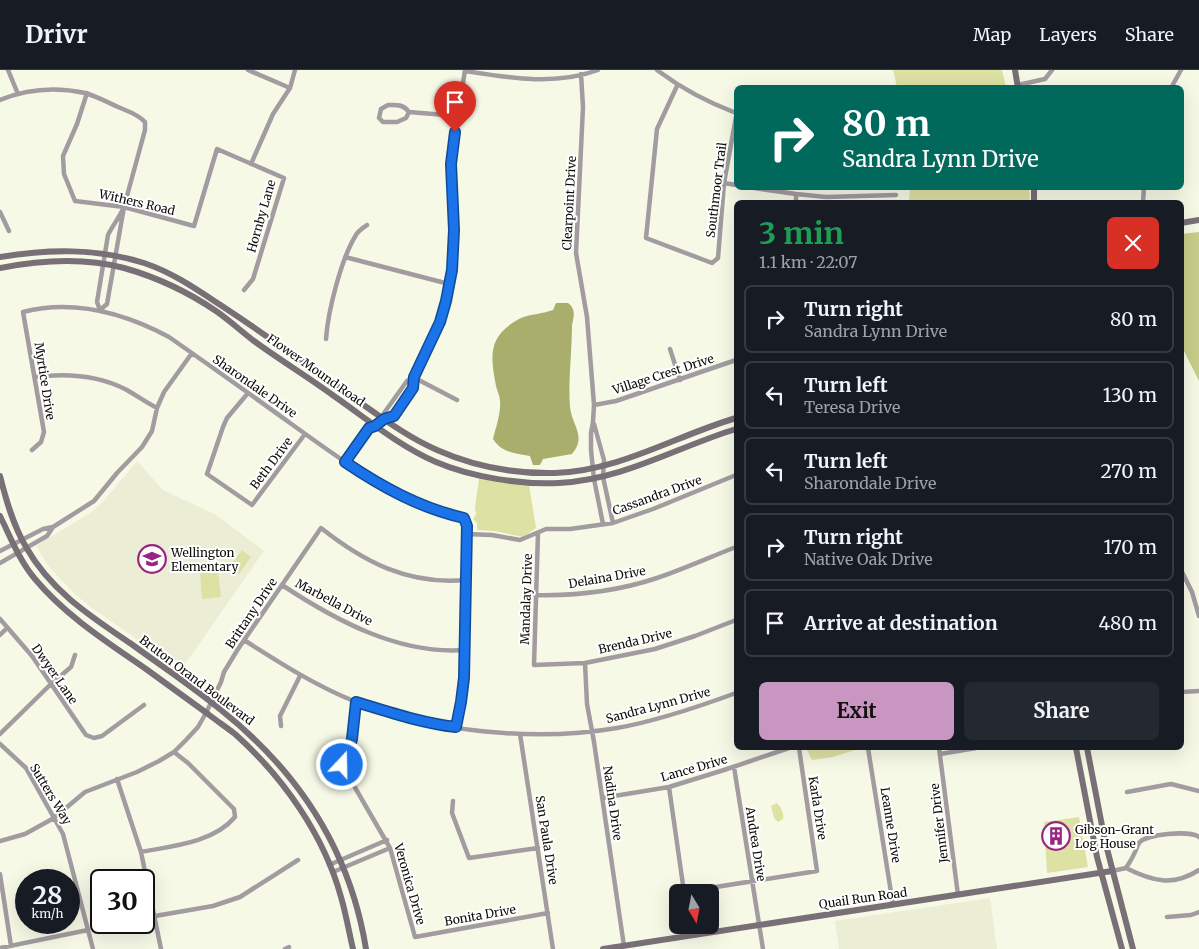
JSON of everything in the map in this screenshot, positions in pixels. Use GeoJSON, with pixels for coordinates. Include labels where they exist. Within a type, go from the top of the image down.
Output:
{"type":"FeatureCollection","features":[{"type":"Feature","properties":{"kind":"main road"},"geometry":{"type":"LineString","coordinates":[[1015,70],[1018,85]]}},
{"type":"Feature","properties":{"kind":"main road"},"geometry":{"type":"LineString","coordinates":[[1184,222],[1199,220]]}},
{"type":"Feature","properties":{"kind":"main road","name":"Flower Mound Road"},"geometry":{"type":"LineString","coordinates":[[0,257],[50,250],[71,250],[116,256],[144,263],[168,273],[196,288],[404,433],[438,451],[494,468],[556,473],[605,467],[734,419]]}},
{"type":"Feature","properties":{"kind":"main road","name":"Flower Mound Road"},"geometry":{"type":"LineString","coordinates":[[0,268],[52,260],[103,264],[161,281],[190,295],[216,311],[255,342],[401,443],[436,462],[482,475],[544,483],[594,479],[639,466],[734,429]]}},
{"type":"Feature","properties":{"kind":"main road","name":"Bruton Orand Boulevard"},"geometry":{"type":"LineString","coordinates":[[0,476],[9,508],[22,539],[42,570],[78,607],[211,702],[255,738],[288,774],[316,812],[340,860],[358,908],[366,949]]}},
{"type":"Feature","properties":{"kind":"main road","name":"Bruton Orand Boulevard"},"geometry":{"type":"LineString","coordinates":[[0,516],[17,552],[34,578],[72,617],[234,734],[258,757],[287,790],[307,821],[333,872],[341,896],[353,949]]}},
{"type":"Feature","properties":{"kind":"main road"},"geometry":{"type":"LineString","coordinates":[[1076,750],[1101,873],[1122,949]]}},
{"type":"Feature","properties":{"kind":"main road"},"geometry":{"type":"LineString","coordinates":[[1087,750],[1098,812],[1133,949]]}},
{"type":"Feature","properties":{"kind":"main road","name":"Quail Run Road"},"geometry":{"type":"LineString","coordinates":[[604,949],[1112,871]]}},
{"type":"Feature","properties":{"kind":"street"},"geometry":{"type":"LineString","coordinates":[[8,70],[18,94]]}},
{"type":"Feature","properties":{"kind":"street"},"geometry":{"type":"LineString","coordinates":[[248,70],[290,88]]}},
{"type":"Feature","properties":{"kind":"street"},"geometry":{"type":"LineString","coordinates":[[251,164],[273,114],[290,88],[295,70]]}},
{"type":"Feature","properties":{"kind":"street"},"geometry":{"type":"LineString","coordinates":[[345,462],[369,428],[384,419],[394,416],[413,388],[414,377],[440,322],[452,270],[454,230],[451,164],[465,70],[504,77],[554,79],[598,70]]}},
{"type":"Feature","properties":{"kind":"street"},"geometry":{"type":"LineString","coordinates":[[657,70],[677,86],[708,102],[734,112]]}},
{"type":"Feature","properties":{"kind":"street"},"geometry":{"type":"LineString","coordinates":[[1022,85],[1045,79],[1052,70]]}},
{"type":"Feature","properties":{"kind":"street"},"geometry":{"type":"LineString","coordinates":[[1173,85],[1182,70]]}},
{"type":"Feature","properties":{"kind":"street","name":"Clearpoint Drive"},"geometry":{"type":"LineString","coordinates":[[581,74],[583,107],[576,254],[586,306],[594,404],[591,433],[593,469],[603,524]]}},
{"type":"Feature","properties":{"kind":"street","name":"Southmoor Trail"},"geometry":{"type":"LineString","coordinates":[[677,86],[657,129],[646,238],[712,264],[718,258],[724,183],[734,128]]}},
{"type":"Feature","properties":{"kind":"street"},"geometry":{"type":"LineString","coordinates":[[0,100],[18,94],[57,89],[87,94],[138,116],[145,122],[145,130],[124,207],[107,304],[100,310],[97,302],[108,235],[111,228],[117,223],[124,207]]}},
{"type":"Feature","properties":{"kind":"street","name":"Withers Road"},"geometry":{"type":"LineString","coordinates":[[87,94],[77,124],[63,156],[64,174],[75,201],[124,207],[194,226],[217,149],[251,164]]}},
{"type":"Feature","properties":{"kind":"street"},"geometry":{"type":"LineString","coordinates":[[388,105],[401,105],[406,107],[409,112],[406,118],[397,122],[383,122],[379,118],[381,109],[388,105]]}},
{"type":"Feature","properties":{"kind":"street"},"geometry":{"type":"LineString","coordinates":[[409,112],[457,116]]}},
{"type":"Feature","properties":{"kind":"street","name":"Hornby Lane"},"geometry":{"type":"LineString","coordinates":[[244,290],[253,279],[284,178],[251,164]]}},
{"type":"Feature","properties":{"kind":"street"},"geometry":{"type":"LineString","coordinates":[[724,183],[734,185]]}},
{"type":"Feature","properties":{"kind":"street"},"geometry":{"type":"LineString","coordinates":[[768,190],[826,196],[896,195]]}},
{"type":"Feature","properties":{"kind":"street"},"geometry":{"type":"LineString","coordinates":[[796,194],[796,200]]}},
{"type":"Feature","properties":{"kind":"street"},"geometry":{"type":"LineString","coordinates":[[0,212],[9,231]]}},
{"type":"Feature","properties":{"kind":"street"},"geometry":{"type":"LineString","coordinates":[[326,339],[327,322],[346,257],[357,233],[367,224]]}},
{"type":"Feature","properties":{"kind":"street"},"geometry":{"type":"LineString","coordinates":[[346,257],[449,284]]}},
{"type":"Feature","properties":{"kind":"street","name":"Sharondale Drive"},"geometry":{"type":"LineString","coordinates":[[23,312],[37,308],[82,308],[100,310],[146,325],[169,337],[345,462],[392,492],[441,513],[464,518],[467,526],[466,534]]}},
{"type":"Feature","properties":{"kind":"street","name":"Myrtice Drive"},"geometry":{"type":"LineString","coordinates":[[23,312],[44,432],[41,442],[32,450]]}},
{"type":"Feature","properties":{"kind":"street"},"geometry":{"type":"LineString","coordinates":[[670,349],[680,380]]}},
{"type":"Feature","properties":{"kind":"street"},"geometry":{"type":"LineString","coordinates":[[0,551],[43,529],[53,527],[94,501],[117,473],[142,448],[152,431],[157,408],[164,392],[192,353]]}},
{"type":"Feature","properties":{"kind":"street","name":"Village Crest Drive"},"geometry":{"type":"LineString","coordinates":[[594,404],[616,401],[734,361]]}},
{"type":"Feature","properties":{"kind":"street"},"geometry":{"type":"LineString","coordinates":[[35,377],[61,374],[95,378],[127,390],[157,408]]}},
{"type":"Feature","properties":{"kind":"street"},"geometry":{"type":"LineString","coordinates":[[384,419],[384,413],[408,380],[414,377]]}},
{"type":"Feature","properties":{"kind":"street"},"geometry":{"type":"LineString","coordinates":[[414,377],[457,400]]}},
{"type":"Feature","properties":{"kind":"street","name":"Beth Drive"},"geometry":{"type":"LineString","coordinates":[[248,393],[227,418],[207,474],[252,505],[305,434]]}},
{"type":"Feature","properties":{"kind":"street","name":"Clearpoint Drive"},"geometry":{"type":"LineString","coordinates":[[593,422],[605,467],[603,477],[613,522]]}},
{"type":"Feature","properties":{"kind":"street","name":"Cassandra Drive"},"geometry":{"type":"LineString","coordinates":[[466,534],[492,534],[520,540],[546,529],[570,529],[613,522],[653,510],[734,476]]}},
{"type":"Feature","properties":{"kind":"street"},"geometry":{"type":"LineString","coordinates":[[0,563],[47,536],[53,527]]}},
{"type":"Feature","properties":{"kind":"street","name":"Brittany Drive"},"geometry":{"type":"LineString","coordinates":[[0,840],[25,834],[54,818],[84,792],[138,772],[174,752],[198,727],[228,664],[320,528],[343,545],[370,561],[396,572],[434,581],[465,580]]}},
{"type":"Feature","properties":{"kind":"street","name":"Mandalay Drive"},"geometry":{"type":"LineString","coordinates":[[534,665],[538,533]]}},
{"type":"Feature","properties":{"kind":"street"},"geometry":{"type":"LineString","coordinates":[[456,727],[461,702],[465,650],[466,534]]}},
{"type":"Feature","properties":{"kind":"street","name":"Delaina Drive"},"geometry":{"type":"LineString","coordinates":[[535,596],[585,594],[622,588],[656,578],[734,548]]}},
{"type":"Feature","properties":{"kind":"street"},"geometry":{"type":"LineString","coordinates":[[1184,576],[1192,592],[1199,616]]}},
{"type":"Feature","properties":{"kind":"street","name":"Marbella Drive"},"geometry":{"type":"LineString","coordinates":[[282,585],[305,600],[370,633],[398,643],[427,649],[465,650]]}},
{"type":"Feature","properties":{"kind":"street","name":"Dwyer Lane"},"geometry":{"type":"LineString","coordinates":[[0,619],[32,656],[86,735],[94,738],[114,728],[144,705]]}},
{"type":"Feature","properties":{"kind":"street","name":"Brenda Drive"},"geometry":{"type":"LineString","coordinates":[[534,665],[585,663],[655,649],[734,621]]}},
{"type":"Feature","properties":{"kind":"street"},"geometry":{"type":"LineString","coordinates":[[0,635],[7,628]]}},
{"type":"Feature","properties":{"kind":"street","name":"Sandra Lynn Drive"},"geometry":{"type":"LineString","coordinates":[[244,640],[300,676],[356,702],[436,725],[520,734],[592,731],[619,727],[665,715],[734,694]]}},
{"type":"Feature","properties":{"kind":"street"},"geometry":{"type":"LineString","coordinates":[[0,734],[71,667],[75,656]]}},
{"type":"Feature","properties":{"kind":"street","name":"Nadina Drive"},"geometry":{"type":"LineString","coordinates":[[585,663],[587,704],[624,946]]}},
{"type":"Feature","properties":{"kind":"street"},"geometry":{"type":"LineString","coordinates":[[281,726],[280,716],[300,676]]}},
{"type":"Feature","properties":{"kind":"street"},"geometry":{"type":"LineString","coordinates":[[1184,692],[1199,691]]}},
{"type":"Feature","properties":{"kind":"street","name":"Veronica Drive"},"geometry":{"type":"LineString","coordinates":[[356,702],[352,739],[342,765],[387,840],[415,937]]}},
{"type":"Feature","properties":{"kind":"street","name":"San Paula Drive"},"geometry":{"type":"LineString","coordinates":[[520,734],[553,949]]}},
{"type":"Feature","properties":{"kind":"street","name":"Sutters Way"},"geometry":{"type":"LineString","coordinates":[[0,744],[26,768],[63,834],[92,949]]}},
{"type":"Feature","properties":{"kind":"street","name":"Lance Drive"},"geometry":{"type":"LineString","coordinates":[[602,798],[670,787],[783,750]]}},
{"type":"Feature","properties":{"kind":"street","name":"Karla Drive"},"geometry":{"type":"LineString","coordinates":[[751,882],[817,871],[799,750]]}},
{"type":"Feature","properties":{"kind":"street","name":"Leanne Drive"},"geometry":{"type":"LineString","coordinates":[[868,750],[894,905]]}},
{"type":"Feature","properties":{"kind":"street","name":"Jennifer Drive"},"geometry":{"type":"LineString","coordinates":[[939,750],[958,895]]}},
{"type":"Feature","properties":{"kind":"street"},"geometry":{"type":"LineString","coordinates":[[940,754],[964,750]]}},
{"type":"Feature","properties":{"kind":"street"},"geometry":{"type":"LineString","coordinates":[[141,852],[209,836],[231,822],[235,817],[234,809],[188,763],[174,752]]}},
{"type":"Feature","properties":{"kind":"street","name":"Andrea Drive"},"geometry":{"type":"LineString","coordinates":[[734,767],[763,949]]}},
{"type":"Feature","properties":{"kind":"street"},"geometry":{"type":"LineString","coordinates":[[116,779],[141,852],[145,869]]}},
{"type":"Feature","properties":{"kind":"street"},"geometry":{"type":"LineString","coordinates":[[1127,792],[1171,784],[1199,791]]}},
{"type":"Feature","properties":{"kind":"street"},"geometry":{"type":"LineString","coordinates":[[670,787],[683,884]]}},
{"type":"Feature","properties":{"kind":"street"},"geometry":{"type":"LineString","coordinates":[[454,801],[452,813],[469,858],[538,848]]}},
{"type":"Feature","properties":{"kind":"street"},"geometry":{"type":"LineString","coordinates":[[1199,837],[1195,833],[1183,832],[1146,839],[1139,842],[1126,868],[1156,881],[1188,878],[1199,870]]}},
{"type":"Feature","properties":{"kind":"street"},"geometry":{"type":"LineString","coordinates":[[330,865],[387,840]]}},
{"type":"Feature","properties":{"kind":"street"},"geometry":{"type":"LineString","coordinates":[[333,872],[390,848]]}},
{"type":"Feature","properties":{"kind":"street"},"geometry":{"type":"LineString","coordinates":[[161,949],[155,916],[213,906],[240,897],[298,860]]}},
{"type":"Feature","properties":{"kind":"street","name":"Quail Run Road"},"geometry":{"type":"LineString","coordinates":[[1112,871],[1126,868]]}},
{"type":"Feature","properties":{"kind":"street"},"geometry":{"type":"LineString","coordinates":[[0,874],[11,946]]}},
{"type":"Feature","properties":{"kind":"street"},"geometry":{"type":"LineString","coordinates":[[719,887],[751,882]]}},
{"type":"Feature","properties":{"kind":"street"},"geometry":{"type":"LineString","coordinates":[[1167,917],[1190,915],[1199,912]]}},
{"type":"Feature","properties":{"kind":"street","name":"Bonita Drive"},"geometry":{"type":"LineString","coordinates":[[415,937],[548,913]]}},
{"type":"Feature","properties":{"kind":"street"},"geometry":{"type":"LineString","coordinates":[[0,948],[88,930]]}},
{"type":"Feature","properties":{"kind":"shaded area"},"geometry":{"type":"Polygon","coordinates":[[[893,70],[1002,70],[1006,85],[897,85],[893,70]]]}},
{"type":"Feature","properties":{"kind":"shaded area"},"geometry":{"type":"Polygon","coordinates":[[[910,190],[1029,190],[1030,200],[909,200],[910,190]]]}},
{"type":"Feature","properties":{"kind":"shaded area"},"geometry":{"type":"Polygon","coordinates":[[[1199,232],[1199,381],[1184,351],[1184,234],[1199,232]]]}},
{"type":"Feature","properties":{"kind":"shaded area"},"geometry":{"type":"Polygon","coordinates":[[[556,303],[568,303],[574,313],[570,407],[578,442],[572,454],[543,459],[540,465],[533,465],[530,456],[505,450],[493,439],[498,420],[500,399],[496,386],[492,356],[497,339],[501,332],[509,325],[523,317],[553,310],[556,303]]]}},
{"type":"Feature","properties":{"kind":"shaded area","name":"Wellington Elementary"},"geometry":{"type":"Polygon","coordinates":[[[137,461],[163,490],[216,515],[264,551],[181,670],[76,595],[49,567],[36,546],[93,511],[104,501],[137,461]]]}},
{"type":"Feature","properties":{"kind":"shaded area"},"geometry":{"type":"Polygon","coordinates":[[[479,479],[529,485],[536,528],[523,537],[494,531],[477,530],[477,523],[473,519],[476,514],[475,507],[479,479]]]}},
{"type":"Feature","properties":{"kind":"shaded area"},"geometry":{"type":"Polygon","coordinates":[[[242,550],[251,557],[239,574],[229,567],[242,550]]]}},
{"type":"Feature","properties":{"kind":"shaded area"},"geometry":{"type":"Polygon","coordinates":[[[218,571],[221,597],[202,599],[200,573],[218,571]]]}},
{"type":"Feature","properties":{"kind":"shaded area"},"geometry":{"type":"Polygon","coordinates":[[[807,750],[855,750],[833,757],[812,760],[807,750]]]}},
{"type":"Feature","properties":{"kind":"shaded area"},"geometry":{"type":"Polygon","coordinates":[[[777,803],[782,810],[783,817],[778,822],[774,818],[771,806],[777,803]]]}},
{"type":"Feature","properties":{"kind":"shaded area"},"geometry":{"type":"Polygon","coordinates":[[[1079,817],[1088,867],[1047,873],[1044,822],[1079,817]]]}},
{"type":"Feature","properties":{"kind":"shaded area"},"geometry":{"type":"Polygon","coordinates":[[[990,898],[997,949],[839,949],[835,921],[990,898]]]}},
{"type":"Feature","properties":{"kind":"place","name":"Wellington Elementary"},"geometry":{"type":"Point","coordinates":[152,559]}},
{"type":"Feature","properties":{"kind":"place","name":"Gibson-Grant Log House"},"geometry":{"type":"Point","coordinates":[1056,836]}},
{"type":"Feature","properties":{"kind":"route"},"geometry":{"type":"LineString","coordinates":[[342,765],[352,739],[356,702],[411,719],[436,725],[456,727],[461,702],[465,650],[467,526],[464,518],[441,513],[392,492],[345,462],[369,428],[384,419],[394,416],[413,388],[414,377],[440,322],[452,270],[454,230],[451,164],[455,132]]}}]}
